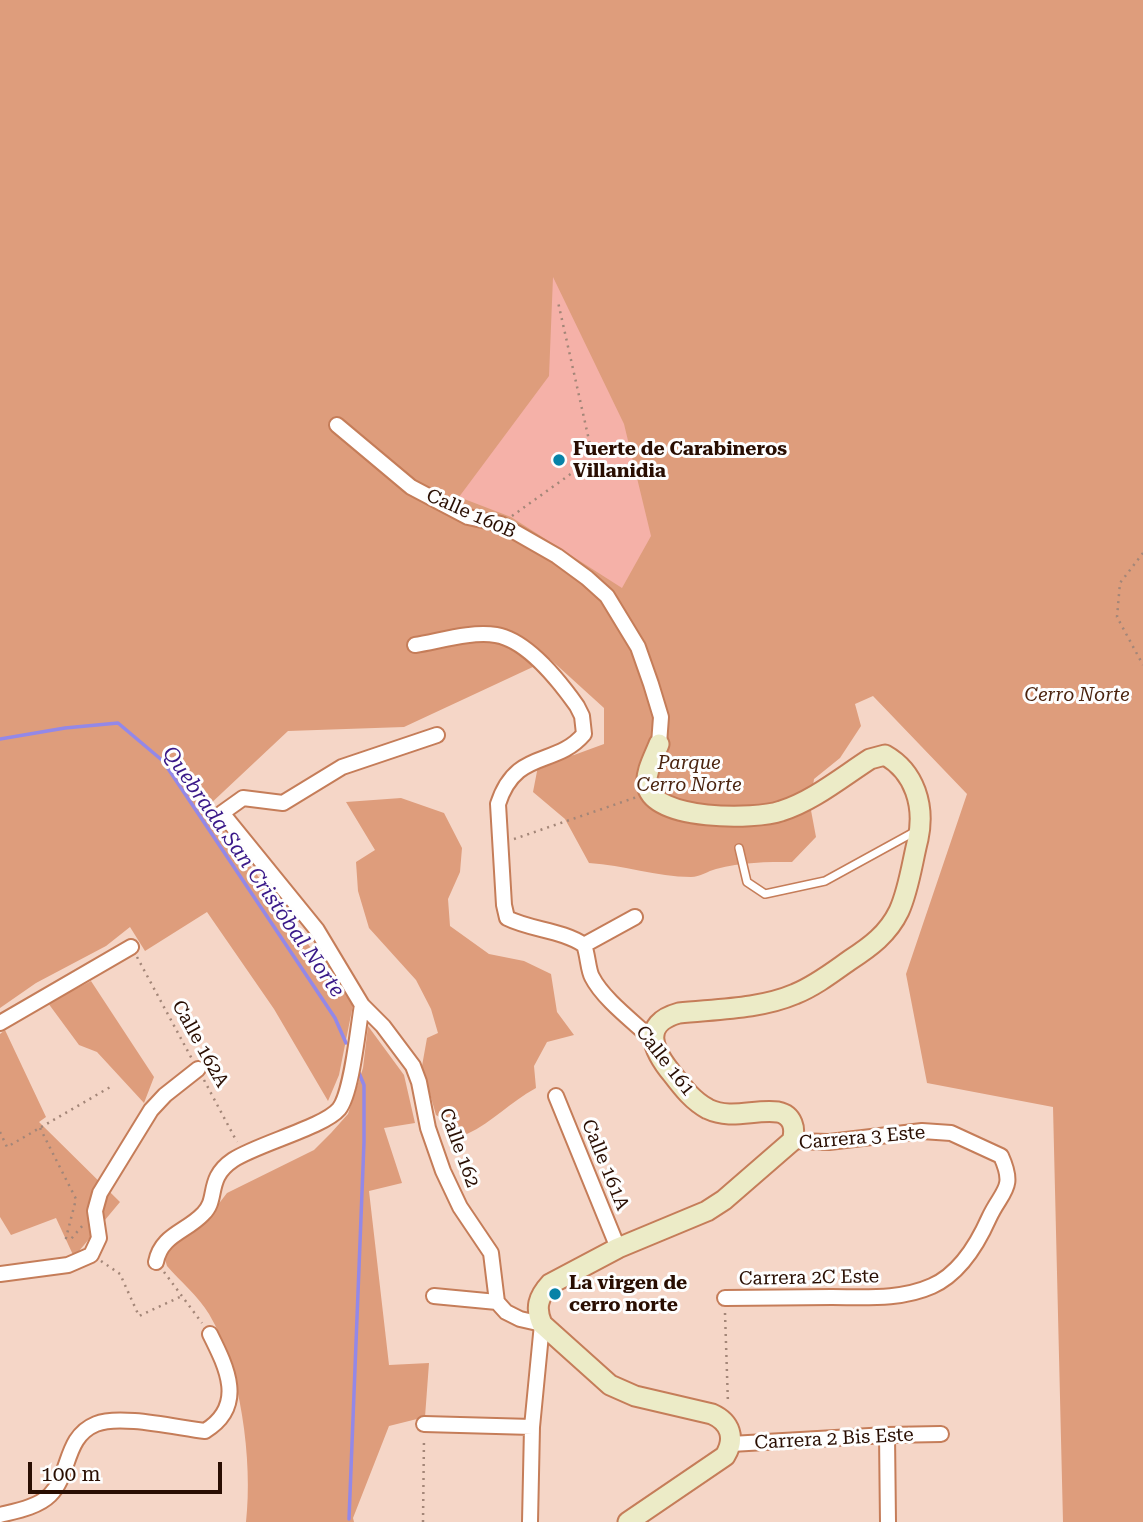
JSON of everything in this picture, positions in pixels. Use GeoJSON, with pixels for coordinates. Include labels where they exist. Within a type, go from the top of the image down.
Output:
{"type":"FeatureCollection","features":[{"type":"Feature","properties":{"kind":"street","name":"Calle 160B"},"geometry":{"type":"LineString","coordinates":[[337,425],[411,486],[468,517],[501,524],[557,556],[607,596],[638,647],[661,717],[659,744],[648,774],[647,785],[650,793]]}},
{"type":"Feature","properties":{"kind":"street"},"geometry":{"type":"LineString","coordinates":[[415,645],[472,636],[495,635],[510,639],[532,655],[554,678],[582,716],[584,734],[575,745],[524,765],[502,789],[498,804],[503,905],[507,918],[525,927],[574,939],[584,945],[635,917]]}},
{"type":"Feature","properties":{"kind":"street","name":"Calle 162"},"geometry":{"type":"LineString","coordinates":[[437,735],[342,766],[283,803],[243,798],[222,813],[317,930],[362,1004],[383,1026],[413,1066],[428,1128],[443,1171],[460,1207],[491,1253],[497,1302]]}},
{"type":"Feature","properties":{"kind":"street"},"geometry":{"type":"LineString","coordinates":[[650,793],[664,804],[691,812],[752,817],[772,814],[799,803],[870,759],[885,755],[900,765],[913,784],[920,802],[920,829],[905,896],[885,933],[873,945],[795,995],[775,1001],[668,1016],[659,1023],[653,1040]]}},
{"type":"Feature","properties":{"kind":"street","name":"Calle 161"},"geometry":{"type":"LineString","coordinates":[[584,945],[589,959],[590,975],[610,999],[653,1040],[663,1062],[693,1098],[717,1113],[732,1115],[778,1112],[788,1116],[794,1134],[792,1142]]}},
{"type":"Feature","properties":{"kind":"street"},"geometry":{"type":"LineString","coordinates":[[0,1023],[131,947]]}},
{"type":"Feature","properties":{"kind":"street"},"geometry":{"type":"LineString","coordinates":[[156,1262],[169,1237],[184,1230],[205,1213],[211,1202],[213,1185],[222,1170],[244,1154],[324,1119],[339,1109],[348,1084],[362,1004]]}},
{"type":"Feature","properties":{"kind":"street"},"geometry":{"type":"LineString","coordinates":[[0,1274],[68,1265],[91,1255],[99,1238],[95,1211],[100,1193],[151,1110],[165,1095],[198,1069]]}},
{"type":"Feature","properties":{"kind":"street","name":"Calle 161A"},"geometry":{"type":"LineString","coordinates":[[556,1096],[618,1248]]}},
{"type":"Feature","properties":{"kind":"street","name":"Carrera 3 Este"},"geometry":{"type":"LineString","coordinates":[[542,1324],[538,1303],[550,1284],[618,1248],[707,1211],[724,1200],[792,1142],[829,1142],[922,1131],[941,1132],[951,1133],[1001,1156]]}},
{"type":"Feature","properties":{"kind":"street","name":"Carrera 2C Este"},"geometry":{"type":"LineString","coordinates":[[725,1298],[892,1296],[933,1286],[959,1265],[977,1243],[992,1210],[1007,1188],[1008,1171],[1001,1156]]}},
{"type":"Feature","properties":{"kind":"street"},"geometry":{"type":"LineString","coordinates":[[434,1296],[497,1302],[506,1312],[520,1319],[542,1324],[610,1385],[635,1396],[712,1414],[721,1418],[730,1436]]}},
{"type":"Feature","properties":{"kind":"street"},"geometry":{"type":"LineString","coordinates":[[530,1522],[531,1427],[542,1324]]}},
{"type":"Feature","properties":{"kind":"street"},"geometry":{"type":"LineString","coordinates":[[0,1515],[41,1502],[50,1495],[57,1486],[70,1449],[80,1434],[97,1424],[119,1420],[205,1431],[217,1424],[224,1414],[230,1384],[226,1364],[210,1334]]}},
{"type":"Feature","properties":{"kind":"street"},"geometry":{"type":"LineString","coordinates":[[424,1424],[531,1427]]}},
{"type":"Feature","properties":{"kind":"street"},"geometry":{"type":"LineString","coordinates":[[887,1434],[888,1522]]}},
{"type":"Feature","properties":{"kind":"street","name":"Carrera 2 Bis Este"},"geometry":{"type":"LineString","coordinates":[[628,1522],[725,1456],[730,1436],[941,1434]]}},
{"type":"Feature","properties":{"kind":"lane"},"geometry":{"type":"LineString","coordinates":[[739,848],[747,882],[765,894],[825,881],[920,829]]}},
{"type":"Feature","properties":{"kind":"path"},"geometry":{"type":"LineString","coordinates":[[501,524],[586,463],[592,449],[558,302]]}},
{"type":"Feature","properties":{"kind":"path"},"geometry":{"type":"LineString","coordinates":[[1143,553],[1120,583],[1116,617],[1143,665]]}},
{"type":"Feature","properties":{"kind":"path"},"geometry":{"type":"LineString","coordinates":[[500,844],[650,793]]}},
{"type":"Feature","properties":{"kind":"path","name":"Calle 162A"},"geometry":{"type":"LineString","coordinates":[[131,947],[244,1154]]}},
{"type":"Feature","properties":{"kind":"path"},"geometry":{"type":"LineString","coordinates":[[0,1132],[7,1147],[112,1086]]}},
{"type":"Feature","properties":{"kind":"path"},"geometry":{"type":"LineString","coordinates":[[40,1128],[76,1199],[66,1238],[71,1239],[85,1226],[83,1248],[120,1273],[139,1316],[182,1296]]}},
{"type":"Feature","properties":{"kind":"path"},"geometry":{"type":"LineString","coordinates":[[156,1262],[210,1334]]}},
{"type":"Feature","properties":{"kind":"path"},"geometry":{"type":"LineString","coordinates":[[725,1298],[730,1436]]}},
{"type":"Feature","properties":{"kind":"path"},"geometry":{"type":"LineString","coordinates":[[423,1522],[424,1424]]}},
{"type":"Feature","properties":{"kind":"green space"},"geometry":{"type":"Polygon","coordinates":[[[0,0],[1143,0],[1143,1522],[1063,1522],[1053,1107],[927,1083],[906,974],[967,794],[873,696],[855,704],[861,726],[840,758],[814,779],[810,805],[816,837],[792,862],[735,865],[691,877],[589,863],[565,819],[533,792],[539,761],[574,755],[604,744],[604,708],[550,659],[404,727],[288,731],[207,807],[353,1005],[339,1075],[328,1101],[274,1009],[207,912],[145,951],[130,927],[106,946],[36,983],[0,1008],[0,0]]]}},
{"type":"Feature","properties":{"kind":"green space"},"geometry":{"type":"Polygon","coordinates":[[[401,798],[444,813],[462,848],[460,872],[448,899],[450,926],[489,954],[524,961],[551,974],[557,1012],[574,1035],[547,1042],[534,1066],[536,1088],[467,1134],[436,1115],[422,1066],[427,1038],[438,1033],[431,1009],[416,980],[369,928],[358,891],[356,862],[375,850],[346,802],[401,798]]]}},
{"type":"Feature","properties":{"kind":"green space"},"geometry":{"type":"Polygon","coordinates":[[[91,981],[154,1077],[144,1103],[97,1052],[79,1045],[48,1003],[91,981]]]}},
{"type":"Feature","properties":{"kind":"green space"},"geometry":{"type":"Polygon","coordinates":[[[368,1026],[404,1075],[415,1123],[384,1128],[402,1183],[369,1191],[389,1365],[429,1363],[425,1417],[389,1426],[353,1518],[354,1522],[246,1522],[246,1444],[237,1387],[229,1360],[209,1314],[167,1266],[164,1256],[169,1245],[188,1236],[207,1219],[227,1193],[314,1150],[348,1114],[363,1068],[368,1026]]]}},
{"type":"Feature","properties":{"kind":"green space"},"geometry":{"type":"Polygon","coordinates":[[[5,1030],[46,1117],[39,1122],[120,1202],[74,1257],[56,1218],[11,1235],[0,1217],[0,1034],[5,1030]]]}},
{"type":"Feature","properties":{"kind":"building","name":"Fuerte de Carabineros Villanidia"},"geometry":{"type":"Polygon","coordinates":[[[553,277],[624,424],[651,536],[622,588],[511,517],[459,497],[549,376],[553,277]]]}},
{"type":"Feature","properties":{"kind":"waterway","name":"Quebrada San Cristóbal Norte"},"geometry":{"type":"LineString","coordinates":[[0,739],[65,728],[118,723],[163,761],[335,1018],[346,1043]]}},
{"type":"Feature","properties":{"kind":"waterway","name":"Quebrada San Cristóbal Norte"},"geometry":{"type":"LineString","coordinates":[[349,1519],[364,1142],[364,1085],[359,1073]]}},
{"type":"Feature","properties":{"kind":"place","name":"Fuerte de Carabineros Villanidia"},"geometry":{"type":"Point","coordinates":[559,460]}},
{"type":"Feature","properties":{"kind":"place","name":"La virgen de cerro norte"},"geometry":{"type":"Point","coordinates":[555,1294]}},
{"type":"Feature","properties":{"kind":"park label","name":"Cerro Norte"},"geometry":{"type":"Point","coordinates":[1077,695]}},
{"type":"Feature","properties":{"kind":"park label","name":"Parque Cerro Norte"},"geometry":{"type":"Point","coordinates":[689,774]}}]}
